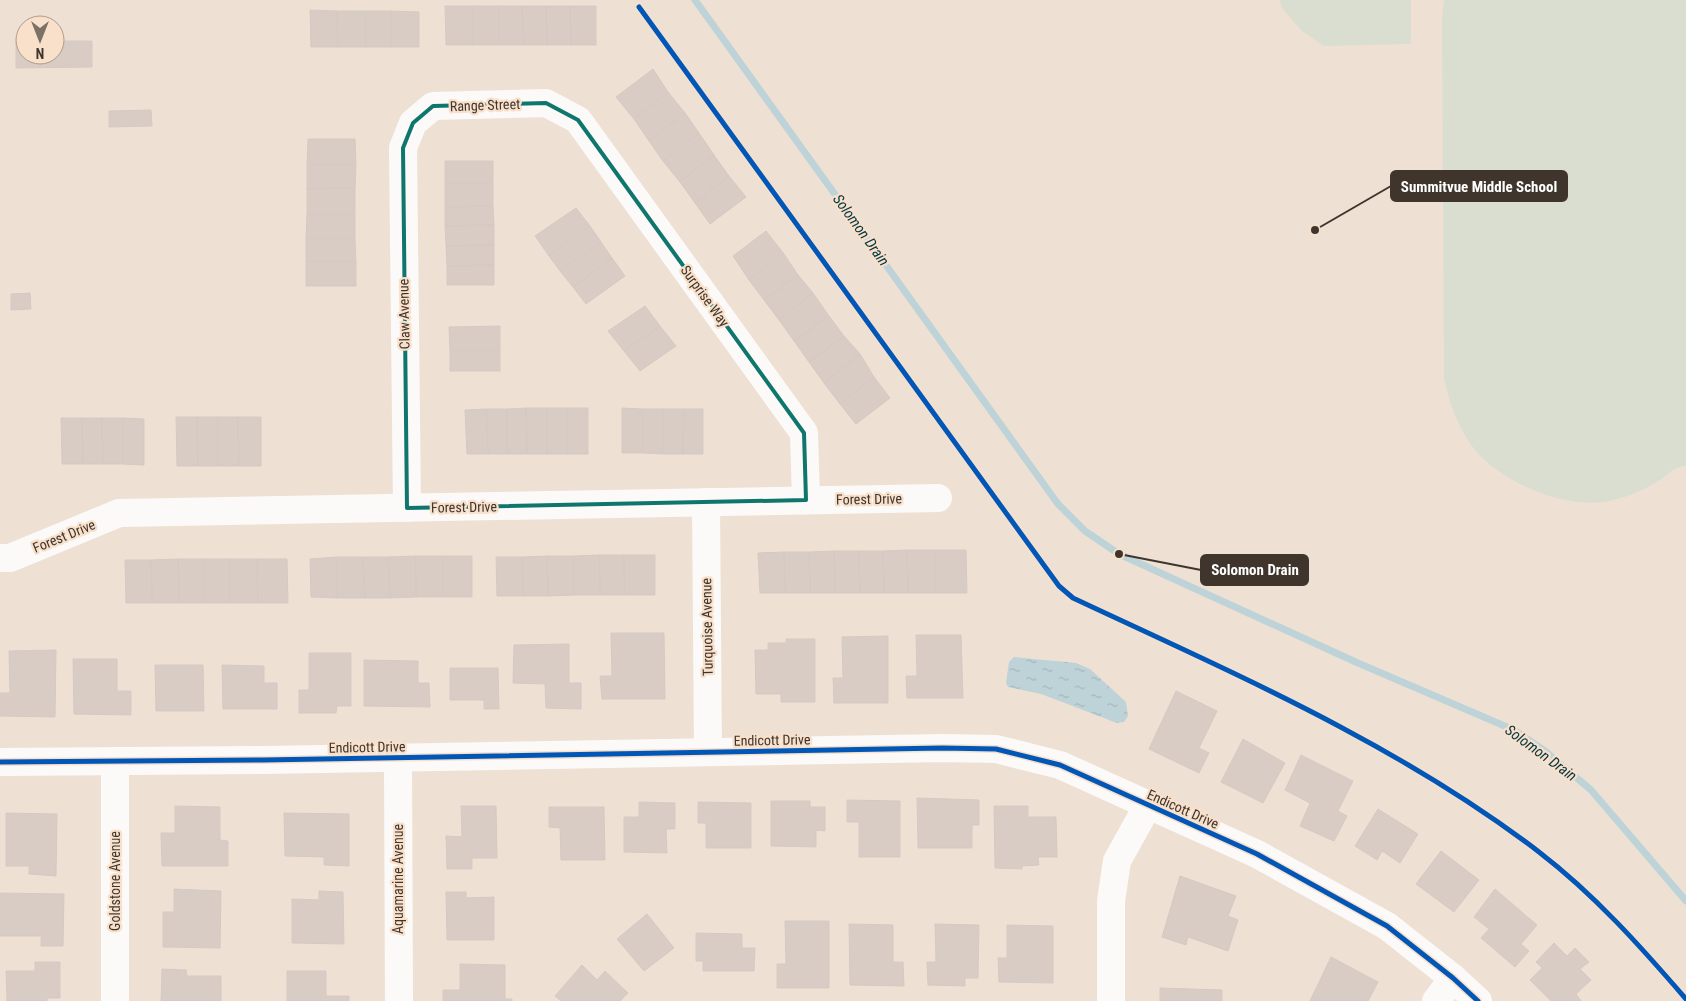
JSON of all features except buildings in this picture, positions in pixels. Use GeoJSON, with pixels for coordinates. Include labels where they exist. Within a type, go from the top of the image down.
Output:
{"type":"FeatureCollection","features":[{"type":"Feature","properties":{"kind":"street","name":"Range Street"},"geometry":{"type":"LineString","coordinates":[[413,123],[433,106],[546,103],[560,111]]}},
{"type":"Feature","properties":{"kind":"street","name":"Surprise Way"},"geometry":{"type":"LineString","coordinates":[[560,111],[578,120],[804,434],[806,500]]}},
{"type":"Feature","properties":{"kind":"street","name":"Claw Avenue"},"geometry":{"type":"LineString","coordinates":[[407,508],[402,148],[413,123]]}},
{"type":"Feature","properties":{"kind":"street","name":"Forest Drive"},"geometry":{"type":"LineString","coordinates":[[0,558],[10,558],[119,513],[938,498]]}},
{"type":"Feature","properties":{"kind":"street","name":"Turquoise Avenue"},"geometry":{"type":"LineString","coordinates":[[706,502],[708,752]]}},
{"type":"Feature","properties":{"kind":"street","name":"Endicott Drive"},"geometry":{"type":"LineString","coordinates":[[0,762],[996,749],[1060,765],[1257,854],[1387,926],[1454,978],[1478,1001]]}},
{"type":"Feature","properties":{"kind":"street","name":"Aquamarine Avenue"},"geometry":{"type":"LineString","coordinates":[[398,758],[399,1001]]}},
{"type":"Feature","properties":{"kind":"street","name":"Goldstone Avenue"},"geometry":{"type":"LineString","coordinates":[[115,761],[115,1001]]}},
{"type":"Feature","properties":{"kind":"street"},"geometry":{"type":"LineString","coordinates":[[1111,1001],[1111,901],[1117,861],[1148,805]]}},
{"type":"Feature","properties":{"kind":"street"},"geometry":{"type":"LineString","coordinates":[[1436,1001],[1454,978]]}},
{"type":"Feature","properties":{"kind":"highlighted area"},"geometry":{"type":"Polygon","coordinates":[[[546,103],[578,120],[804,433],[806,500],[407,508],[403,148],[413,123],[433,106],[546,103]]]}},
{"type":"Feature","properties":{"kind":"shaded area"},"geometry":{"type":"Polygon","coordinates":[[[1280,0],[1411,0],[1411,44],[1323,46],[1301,30],[1281,7],[1280,0]]]}},
{"type":"Feature","properties":{"kind":"shaded area"},"geometry":{"type":"Polygon","coordinates":[[[1444,0],[1686,0],[1686,466],[1674,469],[1657,482],[1631,495],[1610,501],[1586,503],[1548,495],[1529,488],[1494,468],[1469,442],[1460,427],[1444,378],[1442,18],[1444,0]]]}},
{"type":"Feature","properties":{"kind":"water"},"geometry":{"type":"Polygon","coordinates":[[[1014,657],[1076,663],[1090,669],[1126,702],[1128,716],[1124,722],[1117,723],[1041,694],[1008,687],[1006,683],[1009,662],[1014,657]]]}},
{"type":"Feature","properties":{"kind":"waterway","name":"Solomon Drain"},"geometry":{"type":"LineString","coordinates":[[695,0],[1058,504],[1085,531],[1119,554],[1358,663],[1514,730],[1545,751],[1591,790],[1686,901]]}},
{"type":"Feature","properties":{"kind":"cycle path"},"geometry":{"type":"LineString","coordinates":[[639,7],[1059,586],[1073,598],[1254,683],[1372,744],[1429,777],[1485,813],[1539,852],[1579,886],[1634,941],[1686,999]]}},
{"type":"Feature","properties":{"kind":"cycle path"},"geometry":{"type":"LineString","coordinates":[[0,762],[263,760],[942,748],[996,749],[1060,765],[1257,854],[1387,926],[1453,978],[1478,1001]]}},
{"type":"Feature","properties":{"kind":"place","name":"Summitvue Middle School"},"geometry":{"type":"Point","coordinates":[1315,230]}},
{"type":"Feature","properties":{"kind":"place","name":"Solomon Drain"},"geometry":{"type":"Point","coordinates":[1119,554]}}]}
